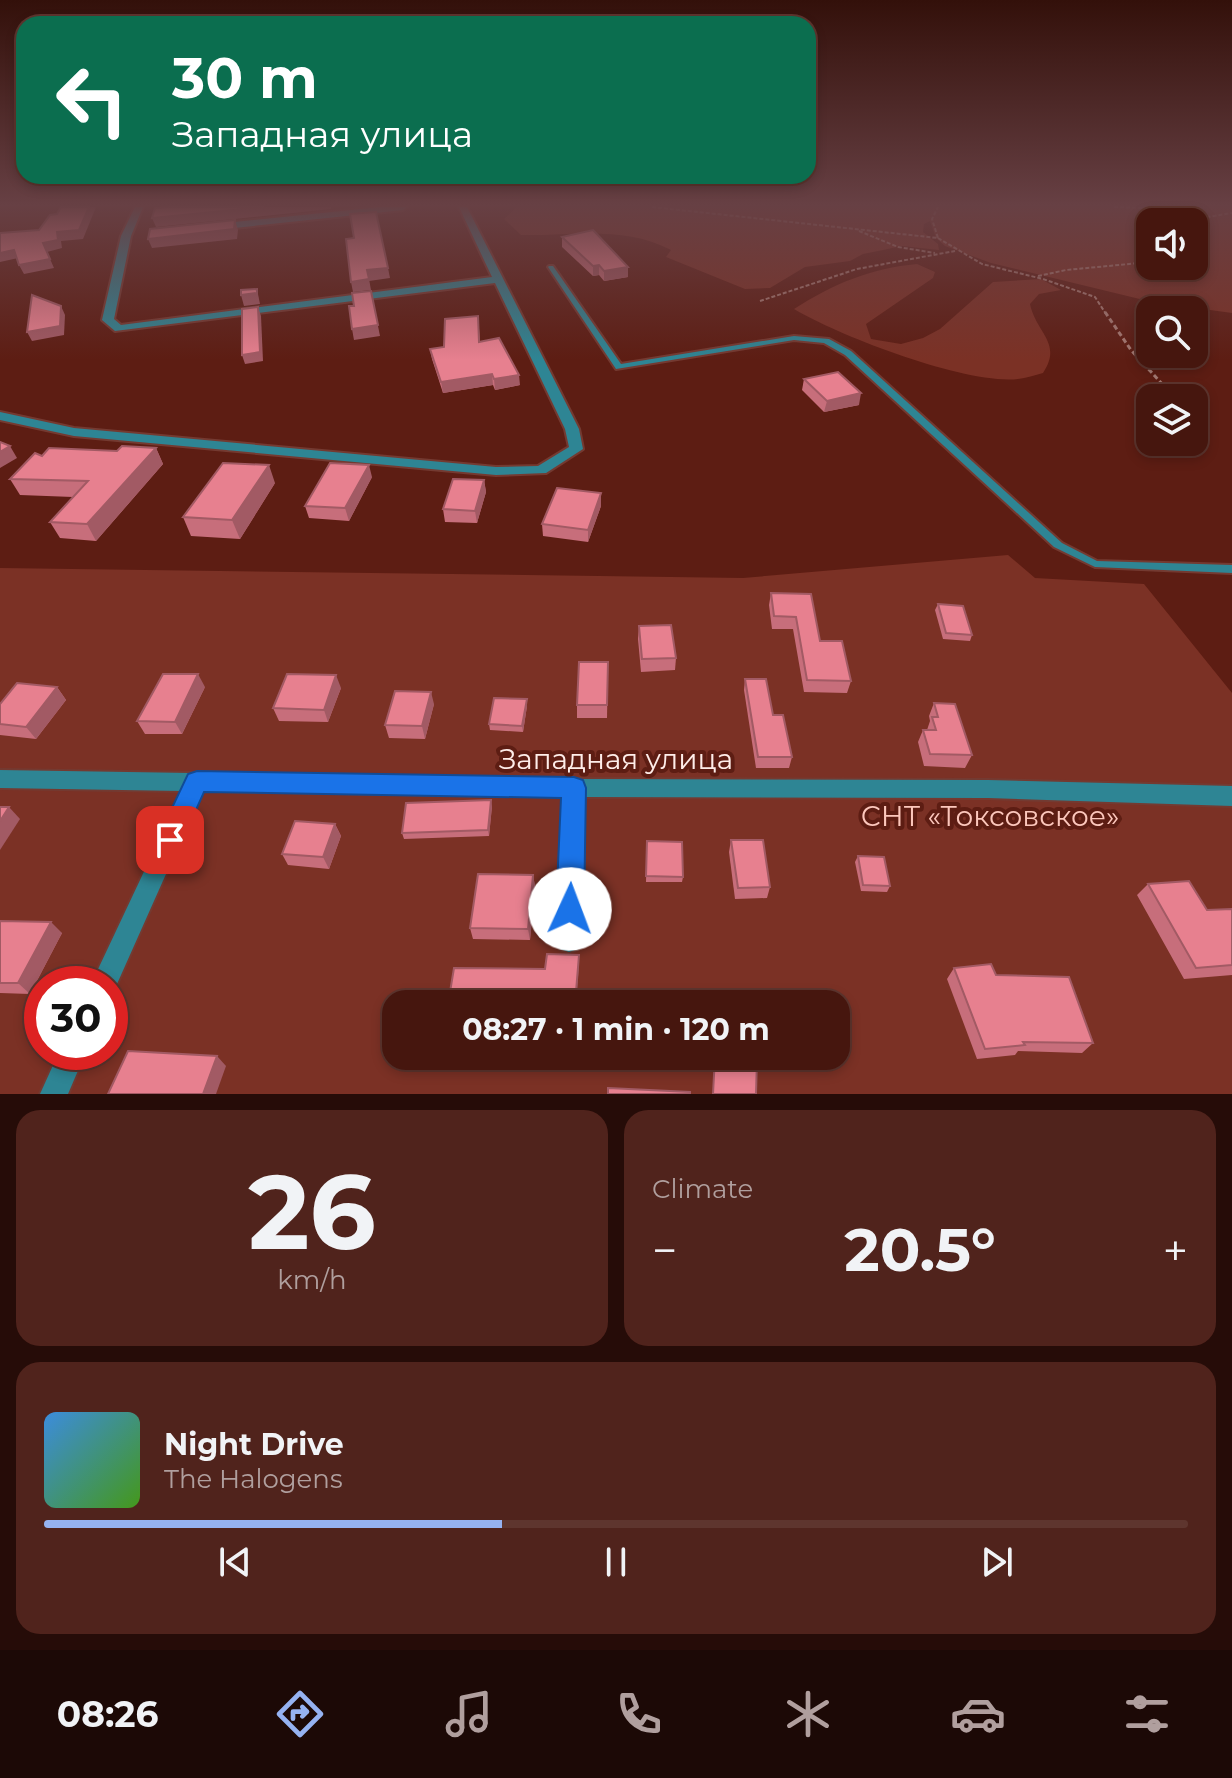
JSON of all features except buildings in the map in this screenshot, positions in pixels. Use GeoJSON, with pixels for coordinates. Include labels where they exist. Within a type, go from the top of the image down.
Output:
{"type":"FeatureCollection","features":[{"type":"Feature","properties":{"kind":"street"},"geometry":{"type":"LineString","coordinates":[[121,258],[108,320],[119,329],[500,279]]}},
{"type":"Feature","properties":{"kind":"street"},"geometry":{"type":"LineString","coordinates":[[0,416],[74,432],[496,471],[541,470],[576,449],[572,429],[489,258]]}},
{"type":"Feature","properties":{"kind":"street","name":"Западная улица"},"geometry":{"type":"LineString","coordinates":[[0,779],[574,788],[988,789],[1232,796]]}},
{"type":"Feature","properties":{"kind":"street"},"geometry":{"type":"LineString","coordinates":[[112,966],[197,782]]}},
{"type":"Feature","properties":{"kind":"street"},"geometry":{"type":"LineString","coordinates":[[569,940],[574,788]]}},
{"type":"Feature","properties":{"kind":"street"},"geometry":{"type":"LineString","coordinates":[[54,1094],[65,1070]]}},
{"type":"Feature","properties":{"kind":"lane"},"geometry":{"type":"LineString","coordinates":[[551,267],[619,367],[794,338],[826,341],[848,353],[1058,545],[1095,564],[1232,569]]}},
{"type":"Feature","properties":{"kind":"path"},"geometry":{"type":"LineString","coordinates":[[760,301],[857,269],[912,258]]}},
{"type":"Feature","properties":{"kind":"path"},"geometry":{"type":"LineString","coordinates":[[972,258],[982,264],[1036,277],[1095,297],[1131,350],[1162,384]]}},
{"type":"Feature","properties":{"kind":"path"},"geometry":{"type":"LineString","coordinates":[[1036,277],[1065,268],[1136,266]]}},
{"type":"Feature","properties":{"kind":"green space"},"geometry":{"type":"Polygon","coordinates":[[[669,258],[855,258],[805,267],[770,288],[745,289],[669,258]]]}},
{"type":"Feature","properties":{"kind":"green space"},"geometry":{"type":"Polygon","coordinates":[[[978,258],[1136,258],[1136,280],[1208,280],[1208,258],[1232,258],[1232,313],[1208,310],[1208,296],[1136,298],[978,258]]]}},
{"type":"Feature","properties":{"kind":"green space"},"geometry":{"type":"Polygon","coordinates":[[[917,264],[935,272],[933,278],[866,324],[871,339],[901,344],[923,338],[940,329],[993,282],[1041,279],[1061,290],[1039,294],[1030,304],[1049,346],[1048,363],[1043,373],[1018,379],[996,379],[937,367],[871,345],[794,309],[853,279],[884,269],[917,264]]]}},
{"type":"Feature","properties":{"kind":"green space","name":"СНТ «Токсовское»"},"geometry":{"type":"Polygon","coordinates":[[[1008,555],[1035,578],[1144,584],[1232,693],[1232,1094],[0,1094],[0,568],[743,578],[1008,555]]]}},
{"type":"Feature","properties":{"kind":"route"},"geometry":{"type":"LineString","coordinates":[[170,840],[197,782],[574,788],[570,909]]}}]}
